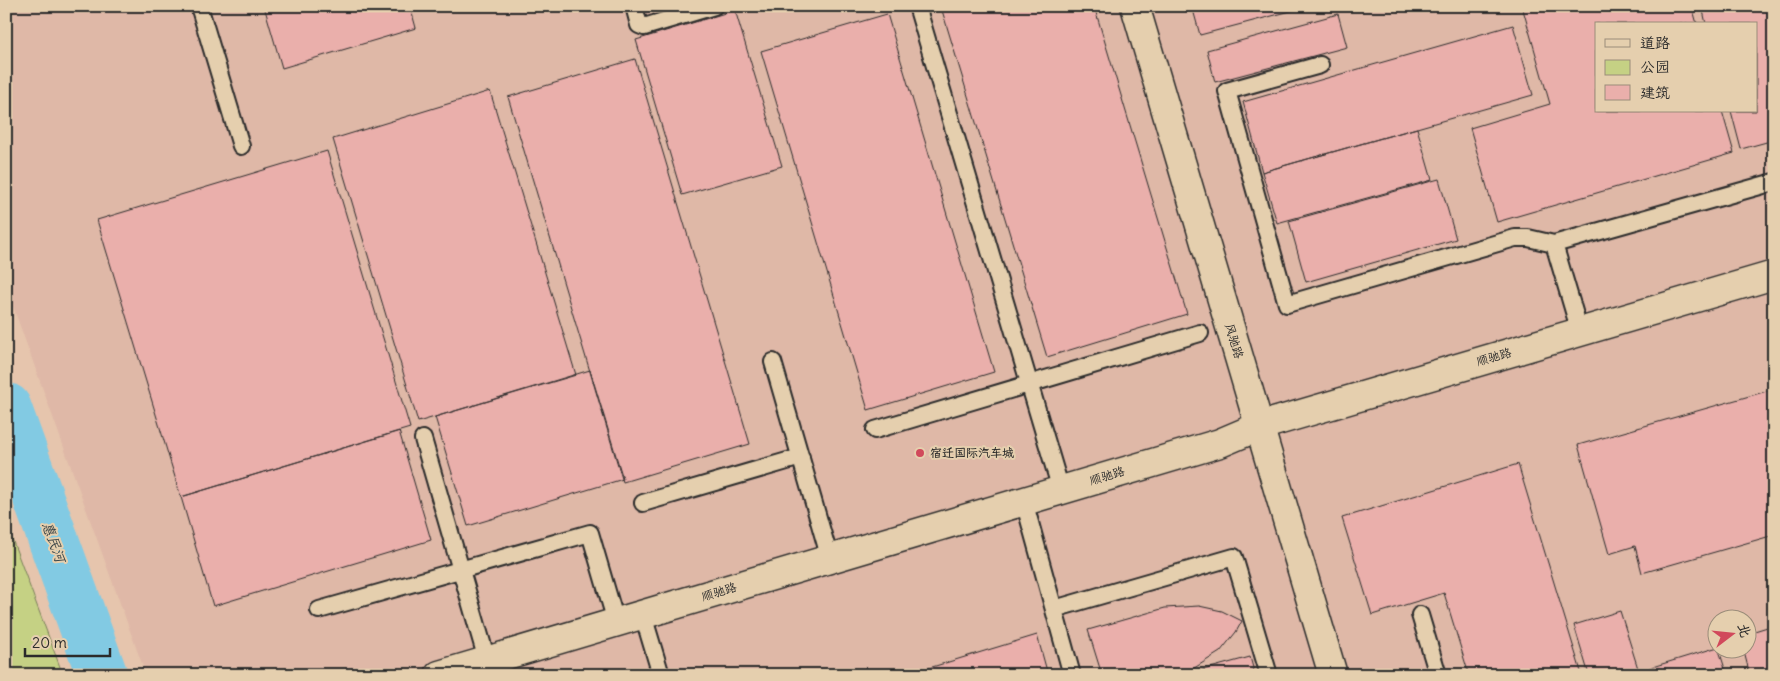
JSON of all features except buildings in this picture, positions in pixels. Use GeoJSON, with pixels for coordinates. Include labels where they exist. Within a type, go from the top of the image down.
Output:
{"type":"FeatureCollection","features":[{"type":"Feature","properties":{"kind":"street","name":"风驰路"},"geometry":{"type":"LineString","coordinates":[[1135,6],[1334,675]]}},
{"type":"Feature","properties":{"kind":"street","name":"顺驰路"},"geometry":{"type":"LineString","coordinates":[[439,675],[1220,443],[1260,426],[1774,275]]}},
{"type":"Feature","properties":{"kind":"lane"},"geometry":{"type":"LineString","coordinates":[[199,6],[241,146]]}},
{"type":"Feature","properties":{"kind":"lane"},"geometry":{"type":"LineString","coordinates":[[634,6],[639,25],[644,27],[714,6]]}},
{"type":"Feature","properties":{"kind":"lane"},"geometry":{"type":"LineString","coordinates":[[916,6],[1061,490]]}},
{"type":"Feature","properties":{"kind":"lane"},"geometry":{"type":"LineString","coordinates":[[1320,65],[1227,91],[1287,304],[1515,238],[1528,238],[1554,244],[1774,182]]}},
{"type":"Feature","properties":{"kind":"lane"},"geometry":{"type":"LineString","coordinates":[[1554,244],[1580,332]]}},
{"type":"Feature","properties":{"kind":"lane"},"geometry":{"type":"LineString","coordinates":[[875,430],[1200,333]]}},
{"type":"Feature","properties":{"kind":"lane"},"geometry":{"type":"LineString","coordinates":[[773,362],[830,559]]}},
{"type":"Feature","properties":{"kind":"lane"},"geometry":{"type":"LineString","coordinates":[[423,439],[487,660]]}},
{"type":"Feature","properties":{"kind":"lane"},"geometry":{"type":"LineString","coordinates":[[643,503],[801,457]]}},
{"type":"Feature","properties":{"kind":"lane"},"geometry":{"type":"LineString","coordinates":[[1024,501],[1072,675]]}},
{"type":"Feature","properties":{"kind":"lane"},"geometry":{"type":"LineString","coordinates":[[319,610],[590,533],[616,622]]}},
{"type":"Feature","properties":{"kind":"lane"},"geometry":{"type":"LineString","coordinates":[[1054,609],[1234,557],[1270,675]]}},
{"type":"Feature","properties":{"kind":"lane"},"geometry":{"type":"LineString","coordinates":[[643,614],[661,675]]}},
{"type":"Feature","properties":{"kind":"lane"},"geometry":{"type":"LineString","coordinates":[[1420,615],[1438,675]]}},
{"type":"Feature","properties":{"kind":"shaded area","name":"宿迁国际汽车城"},"geometry":{"type":"Polygon","coordinates":[[[6,6],[1774,6],[1774,675],[146,675],[6,287],[6,6]]]}},
{"type":"Feature","properties":{"kind":"green space"},"geometry":{"type":"Polygon","coordinates":[[[6,523],[63,675],[6,675],[6,523]]]}},
{"type":"Feature","properties":{"kind":"waterway","name":"惠民河"},"geometry":{"type":"LineString","coordinates":[[6,408],[102,675]]}},
{"type":"Feature","properties":{"kind":"place","name":"宿迁国际汽车城"},"geometry":{"type":"Point","coordinates":[920,453]}}]}
